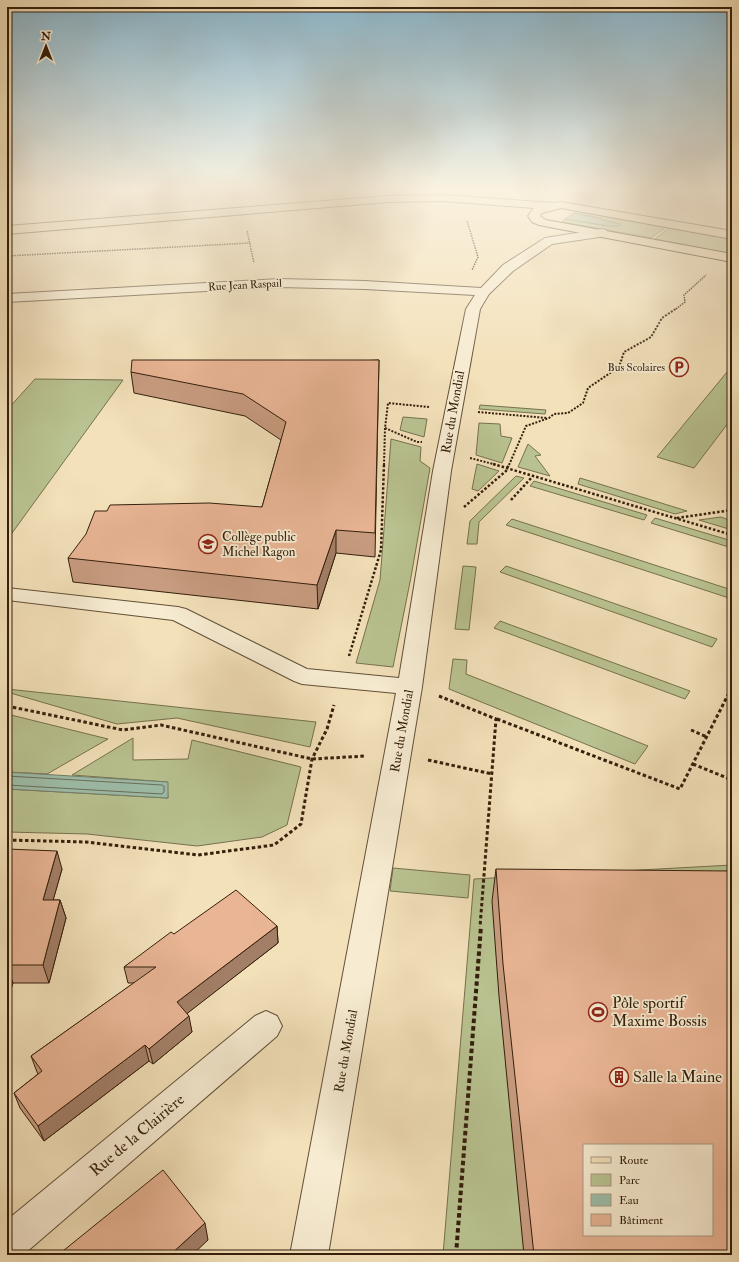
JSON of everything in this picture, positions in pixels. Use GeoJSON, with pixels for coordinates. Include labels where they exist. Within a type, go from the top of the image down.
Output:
{"type":"FeatureCollection","features":[{"type":"Feature","properties":{"kind":"main road"},"geometry":{"type":"LineString","coordinates":[[669,246],[732,258]]}},
{"type":"Feature","properties":{"kind":"street","name":"Rue du Mondial"},"geometry":{"type":"LineString","coordinates":[[309,1255],[410,688],[442,471],[455,395],[473,309],[484,292],[508,268],[543,246]]}},
{"type":"Feature","properties":{"kind":"street","name":"Rue Jean Raspail"},"geometry":{"type":"LineString","coordinates":[[7,298],[299,283],[358,284],[484,292]]}},
{"type":"Feature","properties":{"kind":"street"},"geometry":{"type":"LineString","coordinates":[[7,594],[178,614],[302,676],[410,688]]}},
{"type":"Feature","properties":{"kind":"street","name":"Rue de la Clairière"},"geometry":{"type":"LineString","coordinates":[[7,1244],[266,1026]]}},
{"type":"Feature","properties":{"kind":"path"},"geometry":{"type":"LineString","coordinates":[[7,256],[196,246]]}},
{"type":"Feature","properties":{"kind":"path"},"geometry":{"type":"LineString","coordinates":[[251,246],[256,270]]}},
{"type":"Feature","properties":{"kind":"path"},"geometry":{"type":"LineString","coordinates":[[470,276],[478,257],[474,246]]}},
{"type":"Feature","properties":{"kind":"path"},"geometry":{"type":"LineString","coordinates":[[459,511],[508,468],[526,426],[549,418],[554,414],[568,413],[583,403],[588,388],[619,366],[624,352],[651,337],[662,318],[685,302],[684,295],[710,271]]}},
{"type":"Feature","properties":{"kind":"path"},"geometry":{"type":"LineString","coordinates":[[7,840],[86,842],[198,855],[274,845],[301,824],[312,759],[327,729],[381,550],[385,428],[388,403]]}},
{"type":"Feature","properties":{"kind":"path"},"geometry":{"type":"LineString","coordinates":[[476,412],[549,418]]}},
{"type":"Feature","properties":{"kind":"path"},"geometry":{"type":"LineString","coordinates":[[470,452],[468,458],[508,468],[732,535]]}},
{"type":"Feature","properties":{"kind":"path"},"geometry":{"type":"LineString","coordinates":[[511,500],[533,476]]}},
{"type":"Feature","properties":{"kind":"path"},"geometry":{"type":"LineString","coordinates":[[675,518],[732,510]]}},
{"type":"Feature","properties":{"kind":"path"},"geometry":{"type":"LineString","coordinates":[[438,688],[438,696],[680,789],[732,687]]}},
{"type":"Feature","properties":{"kind":"path"},"geometry":{"type":"LineString","coordinates":[[7,706],[123,730],[161,725],[312,759],[398,754],[492,774]]}},
{"type":"Feature","properties":{"kind":"path"},"geometry":{"type":"LineString","coordinates":[[456,1255],[496,719]]}},
{"type":"Feature","properties":{"kind":"path"},"geometry":{"type":"LineString","coordinates":[[691,730],[707,737]]}},
{"type":"Feature","properties":{"kind":"path"},"geometry":{"type":"LineString","coordinates":[[693,764],[732,780]]}},
{"type":"Feature","properties":{"kind":"green space"},"geometry":{"type":"Polygon","coordinates":[[[690,246],[732,246],[732,254],[690,246]]]}},
{"type":"Feature","properties":{"kind":"green space"},"geometry":{"type":"Polygon","coordinates":[[[732,366],[732,418],[694,468],[657,457],[732,366]]]}},
{"type":"Feature","properties":{"kind":"green space"},"geometry":{"type":"Polygon","coordinates":[[[35,379],[123,380],[7,540],[7,410],[35,379]]]}},
{"type":"Feature","properties":{"kind":"green space"},"geometry":{"type":"Polygon","coordinates":[[[480,405],[546,410],[545,414],[479,409],[480,405]]]}},
{"type":"Feature","properties":{"kind":"green space"},"geometry":{"type":"Polygon","coordinates":[[[403,417],[427,419],[424,437],[400,430],[403,417]]]}},
{"type":"Feature","properties":{"kind":"green space"},"geometry":{"type":"Polygon","coordinates":[[[479,423],[500,424],[501,436],[512,438],[502,463],[476,455],[479,423]]]}},
{"type":"Feature","properties":{"kind":"green space"},"geometry":{"type":"Polygon","coordinates":[[[391,439],[421,447],[420,461],[430,468],[411,577],[393,667],[356,663],[380,580],[391,439]]]}},
{"type":"Feature","properties":{"kind":"green space"},"geometry":{"type":"Polygon","coordinates":[[[528,444],[541,455],[535,456],[550,476],[518,467],[528,444]]]}},
{"type":"Feature","properties":{"kind":"green space"},"geometry":{"type":"Polygon","coordinates":[[[477,464],[499,471],[478,491],[472,489],[477,464]]]}},
{"type":"Feature","properties":{"kind":"green space"},"geometry":{"type":"Polygon","coordinates":[[[516,476],[524,478],[479,522],[477,544],[467,544],[470,521],[516,476]]]}},
{"type":"Feature","properties":{"kind":"green space"},"geometry":{"type":"Polygon","coordinates":[[[580,478],[687,511],[675,514],[578,484],[580,478]]]}},
{"type":"Feature","properties":{"kind":"green space"},"geometry":{"type":"Polygon","coordinates":[[[534,481],[647,515],[644,520],[530,486],[534,481]]]}},
{"type":"Feature","properties":{"kind":"green space"},"geometry":{"type":"Polygon","coordinates":[[[721,517],[732,521],[732,530],[699,520],[721,517]]]}},
{"type":"Feature","properties":{"kind":"green space"},"geometry":{"type":"Polygon","coordinates":[[[655,518],[732,541],[732,548],[651,523],[655,518]]]}},
{"type":"Feature","properties":{"kind":"green space"},"geometry":{"type":"Polygon","coordinates":[[[512,519],[732,590],[732,599],[506,525],[512,519]]]}},
{"type":"Feature","properties":{"kind":"green space"},"geometry":{"type":"Polygon","coordinates":[[[463,566],[476,567],[469,630],[455,629],[463,566]]]}},
{"type":"Feature","properties":{"kind":"green space"},"geometry":{"type":"Polygon","coordinates":[[[506,566],[717,639],[712,647],[500,572],[506,566]]]}},
{"type":"Feature","properties":{"kind":"green space"},"geometry":{"type":"Polygon","coordinates":[[[500,621],[690,691],[685,699],[494,628],[500,621]]]}},
{"type":"Feature","properties":{"kind":"green space"},"geometry":{"type":"Polygon","coordinates":[[[453,659],[467,660],[466,674],[648,746],[635,764],[449,689],[453,659]]]}},
{"type":"Feature","properties":{"kind":"green space"},"geometry":{"type":"Polygon","coordinates":[[[7,689],[316,722],[310,747],[177,718],[117,724],[7,692],[7,689]]]}},
{"type":"Feature","properties":{"kind":"green space"},"geometry":{"type":"Polygon","coordinates":[[[7,714],[108,739],[47,774],[7,772],[7,714]]]}},
{"type":"Feature","properties":{"kind":"green space"},"geometry":{"type":"Polygon","coordinates":[[[133,738],[133,760],[188,759],[192,740],[301,767],[287,825],[262,837],[197,846],[87,834],[7,832],[7,789],[168,798],[167,782],[72,775],[133,738]]]}},
{"type":"Feature","properties":{"kind":"green space","name":"Pôle sportif Maxime Bossis"},"geometry":{"type":"Polygon","coordinates":[[[732,865],[732,1255],[443,1255],[474,879],[732,865]]]}},
{"type":"Feature","properties":{"kind":"green space"},"geometry":{"type":"Polygon","coordinates":[[[393,868],[470,875],[468,898],[390,891],[393,868]]]}},
{"type":"Feature","properties":{"kind":"water"},"geometry":{"type":"Polygon","coordinates":[[[7,772],[168,782],[168,798],[7,789],[7,772]]]}},
{"type":"Feature","properties":{"kind":"building"},"geometry":{"type":"Polygon","coordinates":[[[132,360],[379,360],[375,533],[336,530],[317,585],[68,558],[86,534],[95,511],[107,511],[110,505],[209,503],[262,507],[286,422],[243,394],[131,372],[132,360]]]}},
{"type":"Feature","properties":{"kind":"building"},"geometry":{"type":"Polygon","coordinates":[[[7,849],[57,851],[43,900],[60,900],[43,965],[7,965],[7,849]]]}},
{"type":"Feature","properties":{"kind":"building","name":"Pôle sportif Maxime Bossis"},"geometry":{"type":"Polygon","coordinates":[[[496,869],[732,871],[732,1255],[534,1255],[503,964],[496,869]]]}},
{"type":"Feature","properties":{"kind":"building"},"geometry":{"type":"Polygon","coordinates":[[[236,890],[277,926],[177,1002],[189,1016],[149,1049],[145,1045],[38,1126],[14,1093],[42,1071],[31,1056],[156,967],[124,967],[171,932],[174,934],[236,890]]]}},
{"type":"Feature","properties":{"kind":"building"},"geometry":{"type":"Polygon","coordinates":[[[163,1170],[205,1223],[170,1255],[58,1255],[163,1170]]]}},
{"type":"Feature","properties":{"kind":"place","name":"Bus Scolaires"},"geometry":{"type":"Point","coordinates":[679,367]}},
{"type":"Feature","properties":{"kind":"place","name":"Collège public Michel Ragon"},"geometry":{"type":"Point","coordinates":[208,544]}},
{"type":"Feature","properties":{"kind":"place","name":"Pôle sportif Maxime Bossis"},"geometry":{"type":"Point","coordinates":[598,1012]}},
{"type":"Feature","properties":{"kind":"place","name":"Salle la Maine"},"geometry":{"type":"Point","coordinates":[619,1077]}}]}
